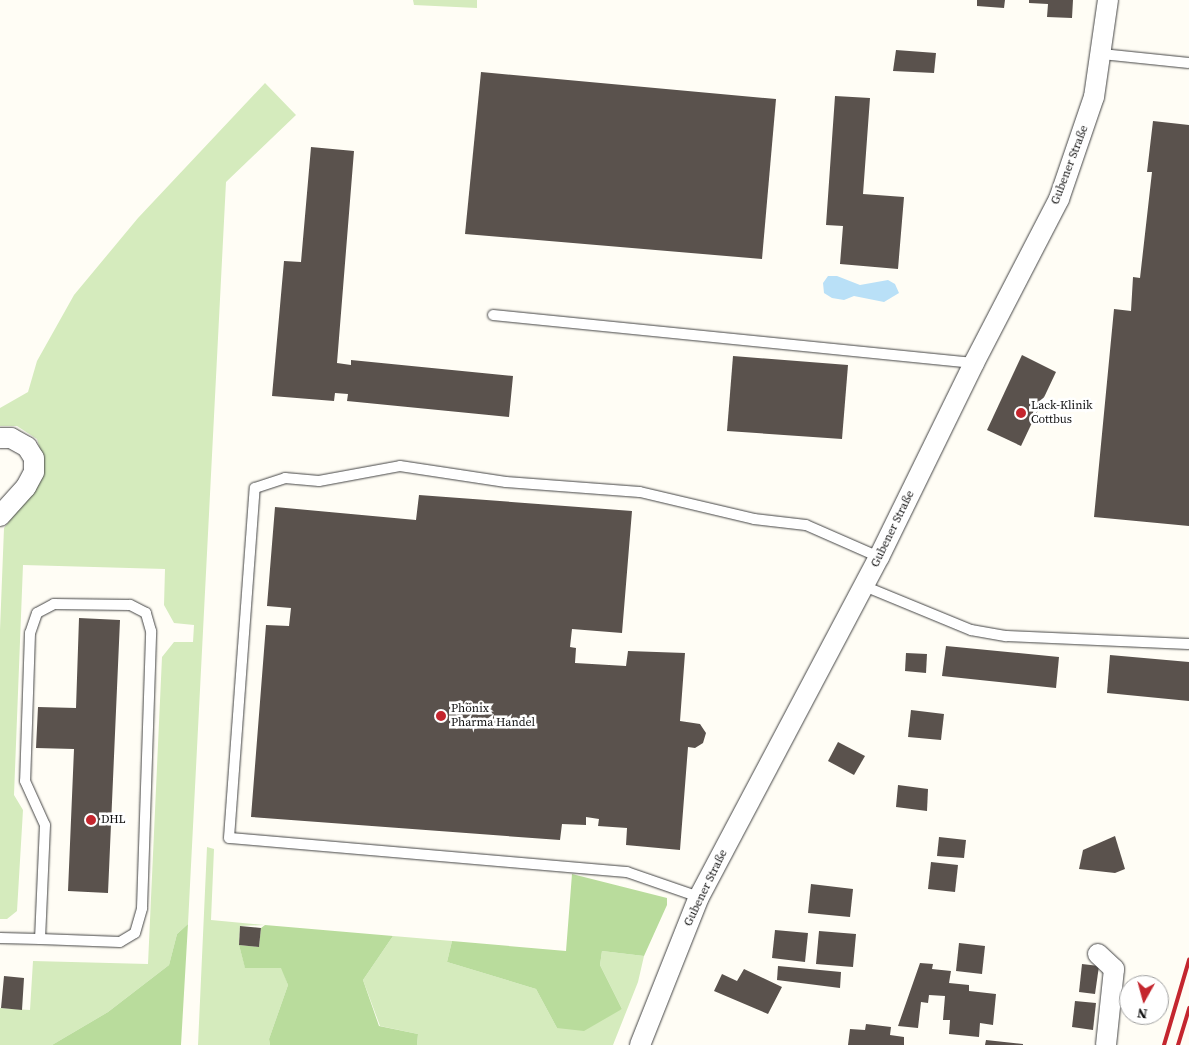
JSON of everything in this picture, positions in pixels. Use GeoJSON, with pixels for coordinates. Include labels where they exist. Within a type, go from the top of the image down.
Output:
{"type":"FeatureCollection","features":[{"type":"Feature","properties":{"kind":"street","name":"Gubener Straße"},"geometry":{"type":"LineString","coordinates":[[640,1045],[700,897],[879,557],[974,363],[1059,199],[1094,97],[1102,54],[1108,0]]}},
{"type":"Feature","properties":{"kind":"street"},"geometry":{"type":"LineString","coordinates":[[0,438],[12,438],[27,447],[34,458],[34,472],[26,487],[0,516]]}},
{"type":"Feature","properties":{"kind":"street"},"geometry":{"type":"LineString","coordinates":[[1098,954],[1114,969],[1106,1045]]}},
{"type":"Feature","properties":{"kind":"lane"},"geometry":{"type":"LineString","coordinates":[[1102,54],[1189,63]]}},
{"type":"Feature","properties":{"kind":"lane"},"geometry":{"type":"LineString","coordinates":[[493,315],[974,363]]}},
{"type":"Feature","properties":{"kind":"lane"},"geometry":{"type":"LineString","coordinates":[[700,897],[627,872],[229,838],[255,488],[285,478],[319,481],[400,466],[506,482],[640,492],[754,519],[806,525],[879,557]]}},
{"type":"Feature","properties":{"kind":"lane"},"geometry":{"type":"LineString","coordinates":[[864,586],[971,630],[1006,636],[1189,644]]}},
{"type":"Feature","properties":{"kind":"lane"},"geometry":{"type":"LineString","coordinates":[[0,938],[120,942],[135,933],[142,908],[151,631],[146,613],[130,606],[54,604],[38,613],[30,633],[25,781],[45,825],[40,939]]}},
{"type":"Feature","properties":{"kind":"green space"},"geometry":{"type":"Polygon","coordinates":[[[413,0],[477,0],[477,8],[414,5],[413,0]]]}},
{"type":"Feature","properties":{"kind":"green space"},"geometry":{"type":"Polygon","coordinates":[[[265,83],[296,115],[226,182],[188,924],[177,934],[169,965],[108,1012],[52,1045],[0,1045],[0,1008],[30,1010],[33,961],[148,964],[162,657],[174,642],[193,642],[194,625],[174,623],[164,605],[165,569],[23,565],[14,795],[23,810],[17,911],[7,919],[0,919],[0,630],[4,528],[42,479],[44,463],[37,439],[17,426],[0,426],[0,408],[28,392],[37,361],[74,295],[138,218],[265,83]]]}},
{"type":"Feature","properties":{"kind":"green space"},"geometry":{"type":"Polygon","coordinates":[[[207,847],[214,849],[211,920],[265,925],[240,926],[239,945],[245,967],[282,968],[288,985],[269,1039],[270,1045],[198,1045],[207,847]]]}},
{"type":"Feature","properties":{"kind":"green space"},"geometry":{"type":"Polygon","coordinates":[[[572,874],[667,898],[667,905],[644,956],[602,951],[600,965],[622,1009],[584,1031],[557,1028],[536,989],[447,962],[452,941],[566,951],[572,874]]]}},
{"type":"Feature","properties":{"kind":"green space"},"geometry":{"type":"Polygon","coordinates":[[[188,924],[181,1045],[52,1045],[108,1012],[169,965],[177,934],[188,924]]]}},
{"type":"Feature","properties":{"kind":"green space"},"geometry":{"type":"Polygon","coordinates":[[[265,925],[393,936],[363,980],[379,1026],[418,1034],[417,1045],[270,1045],[269,1039],[288,985],[281,968],[245,968],[239,945],[259,947],[261,928],[265,925]]]}},
{"type":"Feature","properties":{"kind":"green space"},"geometry":{"type":"Polygon","coordinates":[[[393,936],[452,941],[447,962],[536,989],[557,1028],[622,1009],[600,965],[602,951],[644,956],[638,982],[613,1045],[417,1045],[418,1034],[380,1026],[363,980],[393,936]]]}},
{"type":"Feature","properties":{"kind":"water"},"geometry":{"type":"Polygon","coordinates":[[[828,276],[837,276],[860,285],[888,280],[895,284],[899,293],[884,302],[854,296],[844,300],[832,298],[824,293],[823,283],[828,276]]]}},
{"type":"Feature","properties":{"kind":"building"},"geometry":{"type":"Polygon","coordinates":[[[977,0],[1005,0],[1004,8],[977,6],[977,0]]]}},
{"type":"Feature","properties":{"kind":"building"},"geometry":{"type":"Polygon","coordinates":[[[1029,0],[1073,0],[1072,18],[1047,17],[1048,4],[1029,3],[1029,0]]]}},
{"type":"Feature","properties":{"kind":"building"},"geometry":{"type":"Polygon","coordinates":[[[896,50],[936,53],[934,73],[893,71],[896,50]]]}},
{"type":"Feature","properties":{"kind":"building"},"geometry":{"type":"Polygon","coordinates":[[[481,72],[776,99],[762,259],[465,234],[481,72]]]}},
{"type":"Feature","properties":{"kind":"building"},"geometry":{"type":"Polygon","coordinates":[[[835,96],[870,98],[863,194],[904,197],[898,269],[840,264],[843,226],[826,225],[835,96]]]}},
{"type":"Feature","properties":{"kind":"building"},"geometry":{"type":"Polygon","coordinates":[[[1153,121],[1189,125],[1189,526],[1094,517],[1114,309],[1131,311],[1133,277],[1140,278],[1152,172],[1147,172],[1153,121]]]}},
{"type":"Feature","properties":{"kind":"building"},"geometry":{"type":"Polygon","coordinates":[[[311,147],[354,151],[337,363],[351,365],[351,360],[513,376],[509,417],[347,401],[348,394],[335,393],[334,401],[272,396],[284,261],[301,262],[311,147]]]}},
{"type":"Feature","properties":{"kind":"building"},"geometry":{"type":"Polygon","coordinates":[[[1022,355],[1056,372],[1021,446],[987,430],[1022,355]]]}},
{"type":"Feature","properties":{"kind":"building"},"geometry":{"type":"Polygon","coordinates":[[[733,356],[848,365],[842,439],[727,431],[733,356]]]}},
{"type":"Feature","properties":{"kind":"building","name":"Phönix Pharma Handel"},"geometry":{"type":"Polygon","coordinates":[[[419,495],[632,511],[622,633],[572,629],[570,647],[576,648],[575,663],[626,666],[628,651],[685,653],[680,721],[700,724],[706,733],[703,743],[695,748],[688,747],[680,850],[626,845],[627,828],[598,826],[599,819],[586,817],[586,825],[562,824],[560,840],[251,817],[266,625],[289,626],[291,608],[267,606],[275,507],[416,520],[419,495]]]}},
{"type":"Feature","properties":{"kind":"building","name":"DHL"},"geometry":{"type":"Polygon","coordinates":[[[79,618],[120,620],[108,893],[68,891],[74,749],[36,748],[38,707],[76,708],[79,618]]]}},
{"type":"Feature","properties":{"kind":"building"},"geometry":{"type":"Polygon","coordinates":[[[946,646],[1059,657],[1056,688],[942,676],[946,646]]]}},
{"type":"Feature","properties":{"kind":"building"},"geometry":{"type":"Polygon","coordinates":[[[906,653],[927,654],[926,673],[905,671],[906,653]]]}},
{"type":"Feature","properties":{"kind":"building"},"geometry":{"type":"Polygon","coordinates":[[[1110,655],[1189,662],[1189,701],[1107,693],[1110,655]]]}},
{"type":"Feature","properties":{"kind":"building"},"geometry":{"type":"Polygon","coordinates":[[[911,710],[944,714],[941,740],[908,737],[911,710]]]}},
{"type":"Feature","properties":{"kind":"building"},"geometry":{"type":"Polygon","coordinates":[[[838,742],[865,756],[854,775],[828,761],[838,742]]]}},
{"type":"Feature","properties":{"kind":"building"},"geometry":{"type":"Polygon","coordinates":[[[898,785],[928,789],[927,811],[896,807],[898,785]]]}},
{"type":"Feature","properties":{"kind":"building"},"geometry":{"type":"Polygon","coordinates":[[[1115,836],[1125,869],[1115,873],[1079,869],[1083,850],[1115,836]]]}},
{"type":"Feature","properties":{"kind":"building"},"geometry":{"type":"Polygon","coordinates":[[[939,837],[966,840],[964,858],[937,856],[939,837]]]}},
{"type":"Feature","properties":{"kind":"building"},"geometry":{"type":"Polygon","coordinates":[[[931,862],[958,865],[955,892],[928,889],[931,862]]]}},
{"type":"Feature","properties":{"kind":"building"},"geometry":{"type":"Polygon","coordinates":[[[811,884],[853,889],[850,917],[808,913],[811,884]]]}},
{"type":"Feature","properties":{"kind":"building"},"geometry":{"type":"Polygon","coordinates":[[[240,926],[261,928],[259,947],[239,945],[240,926]]]}},
{"type":"Feature","properties":{"kind":"building"},"geometry":{"type":"Polygon","coordinates":[[[775,930],[808,933],[805,962],[772,958],[775,930]]]}},
{"type":"Feature","properties":{"kind":"building"},"geometry":{"type":"Polygon","coordinates":[[[819,931],[856,934],[853,967],[816,964],[819,931]]]}},
{"type":"Feature","properties":{"kind":"building"},"geometry":{"type":"Polygon","coordinates":[[[959,943],[985,946],[982,974],[956,971],[959,943]]]}},
{"type":"Feature","properties":{"kind":"building"},"geometry":{"type":"Polygon","coordinates":[[[920,963],[933,964],[932,969],[951,971],[949,983],[969,985],[969,991],[996,994],[993,1025],[980,1023],[979,1037],[949,1034],[950,1020],[943,1020],[945,996],[929,995],[928,1003],[921,1002],[918,1028],[898,1026],[920,963]]]}},
{"type":"Feature","properties":{"kind":"building"},"geometry":{"type":"Polygon","coordinates":[[[1082,964],[1099,966],[1095,994],[1079,992],[1082,964]]]}},
{"type":"Feature","properties":{"kind":"building"},"geometry":{"type":"Polygon","coordinates":[[[778,966],[841,972],[840,988],[777,980],[778,966]]]}},
{"type":"Feature","properties":{"kind":"building"},"geometry":{"type":"Polygon","coordinates":[[[744,969],[782,987],[768,1014],[714,991],[722,974],[737,981],[744,969]]]}},
{"type":"Feature","properties":{"kind":"building"},"geometry":{"type":"Polygon","coordinates":[[[4,976],[24,978],[22,1010],[1,1008],[4,976]]]}},
{"type":"Feature","properties":{"kind":"building"},"geometry":{"type":"Polygon","coordinates":[[[1075,1001],[1096,1003],[1093,1030],[1072,1027],[1075,1001]]]}},
{"type":"Feature","properties":{"kind":"building"},"geometry":{"type":"Polygon","coordinates":[[[866,1024],[891,1027],[890,1035],[904,1037],[904,1045],[848,1045],[850,1029],[865,1030],[866,1024]]]}},
{"type":"Feature","properties":{"kind":"building"},"geometry":{"type":"Polygon","coordinates":[[[986,1040],[1023,1044],[1023,1045],[985,1045],[986,1040]]]}},
{"type":"Feature","properties":{"kind":"railway"},"geometry":{"type":"LineString","coordinates":[[1164,1045],[1189,960]]}},
{"type":"Feature","properties":{"kind":"railway"},"geometry":{"type":"LineString","coordinates":[[1178,1045],[1189,1008]]}},
{"type":"Feature","properties":{"kind":"place","name":"Lack-Klinik Cottbus"},"geometry":{"type":"Point","coordinates":[1021,413]}},
{"type":"Feature","properties":{"kind":"place","name":"Phönix Pharma Handel"},"geometry":{"type":"Point","coordinates":[441,716]}},
{"type":"Feature","properties":{"kind":"place","name":"DHL"},"geometry":{"type":"Point","coordinates":[91,820]}}]}
